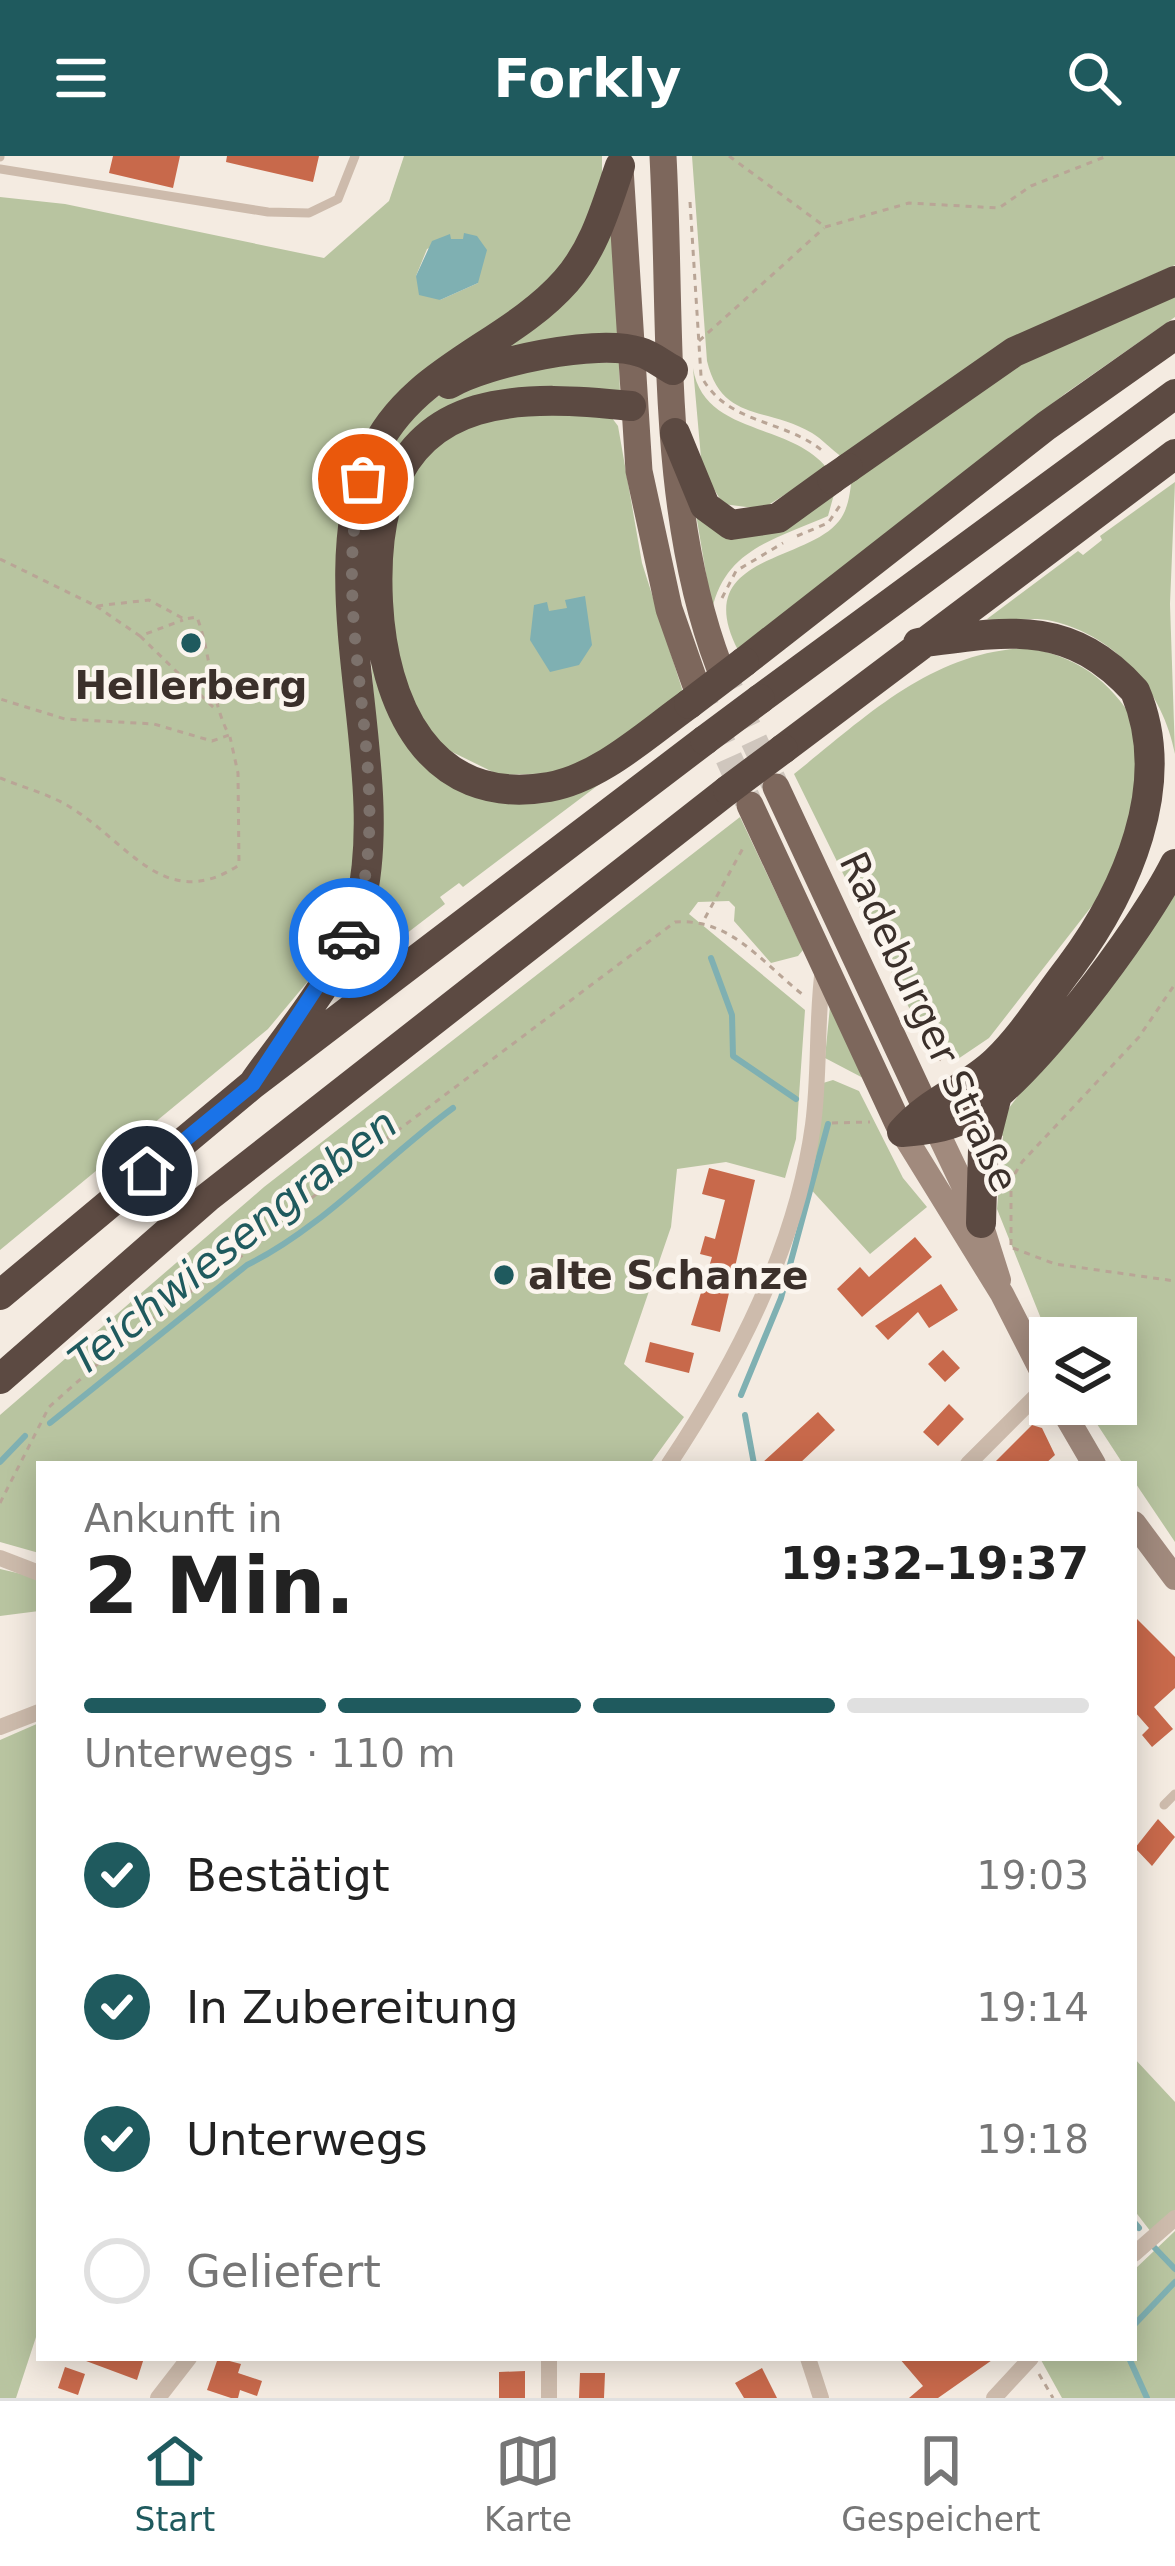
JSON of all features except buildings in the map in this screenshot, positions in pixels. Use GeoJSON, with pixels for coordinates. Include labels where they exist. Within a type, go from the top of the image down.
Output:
{"type":"FeatureCollection","features":[{"type":"Feature","properties":{"kind":"highway"},"geometry":{"type":"LineString","coordinates":[[253,1084],[337,964],[360,909],[368,815],[353,539],[373,453],[420,391],[566,280],[597,232],[620,161]]}},
{"type":"Feature","properties":{"kind":"highway"},"geometry":{"type":"LineString","coordinates":[[675,433],[705,506],[731,525],[778,518],[1013,352],[1175,280]]}},
{"type":"Feature","properties":{"kind":"highway"},"geometry":{"type":"LineString","coordinates":[[631,406],[506,405],[463,416],[418,445],[382,504],[375,545],[381,650],[402,718],[450,768],[499,786],[552,787],[580,777],[1046,426],[1175,335]]}},
{"type":"Feature","properties":{"kind":"highway"},"geometry":{"type":"LineString","coordinates":[[402,411],[497,363],[628,350],[673,370]]}},
{"type":"Feature","properties":{"kind":"highway"},"geometry":{"type":"LineString","coordinates":[[0,1294],[253,1084],[705,740],[1175,394]]}},
{"type":"Feature","properties":{"kind":"highway"},"geometry":{"type":"LineString","coordinates":[[0,1379],[208,1197],[746,808],[783,748],[1175,454]]}},
{"type":"Feature","properties":{"kind":"highway"},"geometry":{"type":"LineString","coordinates":[[917,644],[1009,631],[1064,638],[1108,660],[1144,701],[1167,771],[1160,828],[1124,893],[995,1062],[931,1117]]}},
{"type":"Feature","properties":{"kind":"highway"},"geometry":{"type":"LineString","coordinates":[[890,1125],[931,1117],[965,1118],[997,1095],[1055,1030],[1147,910],[1175,864]]}},
{"type":"Feature","properties":{"kind":"highway"},"geometry":{"type":"LineString","coordinates":[[981,1223],[983,1150],[997,1095]]}},
{"type":"Feature","properties":{"kind":"main road"},"geometry":{"type":"LineString","coordinates":[[663,156],[675,433],[697,603],[731,664]]}},
{"type":"Feature","properties":{"kind":"main road"},"geometry":{"type":"LineString","coordinates":[[620,161],[631,406],[657,560],[692,694]]}},
{"type":"Feature","properties":{"kind":"main road","name":"Radeburger Straße"},"geometry":{"type":"LineString","coordinates":[[776,787],[981,1223],[1002,1294]]}},
{"type":"Feature","properties":{"kind":"main road","name":"Radeburger Straße"},"geometry":{"type":"LineString","coordinates":[[746,808],[824,962],[890,1125],[1002,1294],[1029,1347]]}},
{"type":"Feature","properties":{"kind":"main road","name":"Radeburger Straße"},"geometry":{"type":"LineString","coordinates":[[1071,1425],[1092,1461]]}},
{"type":"Feature","properties":{"kind":"main road"},"geometry":{"type":"LineString","coordinates":[[1137,1526],[1175,1578]]}},
{"type":"Feature","properties":{"kind":"street"},"geometry":{"type":"LineString","coordinates":[[671,1461],[726,1377],[783,1243],[813,1124],[824,962]]}},
{"type":"Feature","properties":{"kind":"street"},"geometry":{"type":"LineString","coordinates":[[972,1461],[1029,1412]]}},
{"type":"Feature","properties":{"kind":"street"},"geometry":{"type":"LineString","coordinates":[[0,1558],[36,1572]]}},
{"type":"Feature","properties":{"kind":"street"},"geometry":{"type":"LineString","coordinates":[[0,1727],[36,1713]]}},
{"type":"Feature","properties":{"kind":"street"},"geometry":{"type":"LineString","coordinates":[[1137,2251],[1175,2218]]}},
{"type":"Feature","properties":{"kind":"street"},"geometry":{"type":"LineString","coordinates":[[158,2398],[187,2361]]}},
{"type":"Feature","properties":{"kind":"street"},"geometry":{"type":"LineString","coordinates":[[549,2398],[550,2361]]}},
{"type":"Feature","properties":{"kind":"street"},"geometry":{"type":"LineString","coordinates":[[809,2361],[821,2398]]}},
{"type":"Feature","properties":{"kind":"street"},"geometry":{"type":"LineString","coordinates":[[994,2398],[1027,2361]]}},
{"type":"Feature","properties":{"kind":"lane"},"geometry":{"type":"LineString","coordinates":[[0,169],[268,212],[310,213],[338,199],[356,156]]}},
{"type":"Feature","properties":{"kind":"lane"},"geometry":{"type":"LineString","coordinates":[[1163,1805],[1175,1795]]}},
{"type":"Feature","properties":{"kind":"path"},"geometry":{"type":"LineString","coordinates":[[729,156],[826,226]]}},
{"type":"Feature","properties":{"kind":"path"},"geometry":{"type":"LineString","coordinates":[[699,341],[826,226],[909,203],[999,208],[1031,186],[1107,156]]}},
{"type":"Feature","properties":{"kind":"path"},"geometry":{"type":"LineString","coordinates":[[688,186],[701,376],[713,398],[743,416],[805,436],[839,478],[828,523],[736,571],[720,604]]}},
{"type":"Feature","properties":{"kind":"path"},"geometry":{"type":"LineString","coordinates":[[0,559],[96,606],[140,636],[216,710],[230,735],[238,773],[238,865],[212,883],[179,884],[143,864],[68,806],[0,778]]}},
{"type":"Feature","properties":{"kind":"path"},"geometry":{"type":"LineString","coordinates":[[96,606],[149,600],[184,620]]}},
{"type":"Feature","properties":{"kind":"path"},"geometry":{"type":"LineString","coordinates":[[140,636],[197,617],[211,656],[216,710]]}},
{"type":"Feature","properties":{"kind":"path"},"geometry":{"type":"LineString","coordinates":[[0,699],[65,719],[154,724],[212,741],[230,735]]}},
{"type":"Feature","properties":{"kind":"path"},"geometry":{"type":"LineString","coordinates":[[704,920],[746,808]]}},
{"type":"Feature","properties":{"kind":"path"},"geometry":{"type":"LineString","coordinates":[[0,1503],[49,1407],[136,1330],[250,1250],[345,1170],[654,935],[676,922],[704,920],[734,934],[818,1007]]}},
{"type":"Feature","properties":{"kind":"path"},"geometry":{"type":"LineString","coordinates":[[1175,984],[1139,1036],[1022,1162],[1011,1180],[1011,1246],[1055,1264],[1175,1281]]}},
{"type":"Feature","properties":{"kind":"path"},"geometry":{"type":"LineString","coordinates":[[813,1124],[890,1125]]}},
{"type":"Feature","properties":{"kind":"path"},"geometry":{"type":"LineString","coordinates":[[1032,2361],[1053,2398]]}},
{"type":"Feature","properties":{"kind":"green space"},"geometry":{"type":"Polygon","coordinates":[[[404,156],[602,156],[602,181],[577,258],[381,416],[357,830],[345,918],[324,962],[268,1029],[0,1250],[0,197],[65,204],[324,258],[389,201],[404,156]],[[464,239],[427,249],[416,276],[440,300],[478,283],[464,239]]]}},
{"type":"Feature","properties":{"kind":"green space"},"geometry":{"type":"Polygon","coordinates":[[[692,156],[1175,156],[1175,265],[1011,338],[842,457],[812,433],[735,404],[714,381],[707,361],[692,156]]]}},
{"type":"Feature","properties":{"kind":"green space"},"geometry":{"type":"Polygon","coordinates":[[[612,212],[619,340],[492,351],[612,212]]]}},
{"type":"Feature","properties":{"kind":"green space"},"geometry":{"type":"Polygon","coordinates":[[[1175,288],[1175,317],[1066,393],[738,650],[727,619],[728,596],[758,566],[823,535],[839,521],[852,476],[1008,367],[1175,288]]]}},
{"type":"Feature","properties":{"kind":"green space"},"geometry":{"type":"Polygon","coordinates":[[[619,362],[620,393],[481,400],[370,496],[388,453],[410,421],[436,398],[500,372],[619,362]]]}},
{"type":"Feature","properties":{"kind":"green space"},"geometry":{"type":"Polygon","coordinates":[[[693,368],[700,390],[713,406],[792,442],[827,468],[762,509],[723,504],[702,469],[693,368]]]}},
{"type":"Feature","properties":{"kind":"green space"},"geometry":{"type":"Polygon","coordinates":[[[537,412],[612,418],[618,426],[642,563],[683,692],[602,756],[557,775],[499,775],[440,746],[394,673],[387,523],[427,450],[474,422],[537,412]]]}},
{"type":"Feature","properties":{"kind":"green space"},"geometry":{"type":"Polygon","coordinates":[[[1175,482],[1170,604],[1175,754],[1148,688],[1097,639],[1052,621],[987,619],[1078,551],[1083,555],[1102,540],[1100,536],[1175,482]]]}},
{"type":"Feature","properties":{"kind":"green space"},"geometry":{"type":"Polygon","coordinates":[[[836,487],[828,516],[772,540],[741,560],[728,573],[712,610],[695,508],[723,530],[836,487]]]}},
{"type":"Feature","properties":{"kind":"green space"},"geometry":{"type":"Polygon","coordinates":[[[370,642],[448,777],[617,771],[463,887],[459,883],[440,897],[445,904],[342,983],[382,826],[370,642]]]}},
{"type":"Feature","properties":{"kind":"green space"},"geometry":{"type":"Polygon","coordinates":[[[1029,648],[1066,659],[1096,677],[1121,702],[1142,735],[1127,861],[989,1038],[952,1063],[918,1026],[794,774],[874,710],[930,674],[994,652],[1029,648]]]}},
{"type":"Feature","properties":{"kind":"green space"},"geometry":{"type":"Polygon","coordinates":[[[740,817],[803,950],[798,956],[771,963],[734,921],[735,907],[729,901],[698,902],[689,914],[805,1010],[796,1139],[785,1178],[726,1162],[677,1169],[671,1227],[624,1364],[684,1417],[652,1461],[36,1461],[36,1552],[0,1542],[0,1415],[264,1187],[740,817]]]}},
{"type":"Feature","properties":{"kind":"green space"},"geometry":{"type":"Polygon","coordinates":[[[1175,887],[1175,1542],[1137,1485],[1137,1461],[1121,1461],[1098,1425],[1137,1425],[1137,1317],[1040,1317],[997,1209],[1003,1136],[998,1133],[1006,1112],[1175,887]]]}},
{"type":"Feature","properties":{"kind":"green space"},"geometry":{"type":"Polygon","coordinates":[[[830,1006],[865,1079],[825,1058],[830,1006]]]}},
{"type":"Feature","properties":{"kind":"green space"},"geometry":{"type":"Polygon","coordinates":[[[833,1080],[859,1091],[903,1178],[927,1207],[870,1254],[806,1184],[823,1083],[833,1080]]]}},
{"type":"Feature","properties":{"kind":"green space"},"geometry":{"type":"Polygon","coordinates":[[[0,1569],[36,1577],[36,1611],[0,1616],[0,1569]]]}},
{"type":"Feature","properties":{"kind":"green space"},"geometry":{"type":"Polygon","coordinates":[[[36,1724],[36,2337],[16,2398],[0,2398],[0,1740],[36,1724]]]}},
{"type":"Feature","properties":{"kind":"green space"},"geometry":{"type":"Polygon","coordinates":[[[1137,2061],[1175,2102],[1175,2210],[1151,2232],[1137,2214],[1137,2061]]]}},
{"type":"Feature","properties":{"kind":"green space"},"geometry":{"type":"Polygon","coordinates":[[[1175,2231],[1175,2398],[1062,2398],[1042,2361],[1137,2361],[1137,2267],[1175,2231]]]}},
{"type":"Feature","properties":{"kind":"water"},"geometry":{"type":"Polygon","coordinates":[[[464,233],[477,236],[487,250],[478,283],[440,300],[419,295],[416,276],[432,241],[450,234],[451,239],[463,239],[464,233]]]}},
{"type":"Feature","properties":{"kind":"water"},"geometry":{"type":"Polygon","coordinates":[[[585,596],[592,645],[579,665],[550,672],[530,640],[534,605],[547,602],[549,611],[567,608],[565,600],[585,596]]]}},
{"type":"Feature","properties":{"kind":"waterway"},"geometry":{"type":"LineString","coordinates":[[711,958],[732,1015],[733,1056],[796,1099]]}},
{"type":"Feature","properties":{"kind":"waterway","name":"Teichwiesengraben"},"geometry":{"type":"LineString","coordinates":[[50,1423],[247,1265],[327,1213],[453,1108]]}},
{"type":"Feature","properties":{"kind":"waterway"},"geometry":{"type":"LineString","coordinates":[[741,1395],[781,1298],[828,1124]]}},
{"type":"Feature","properties":{"kind":"waterway"},"geometry":{"type":"LineString","coordinates":[[745,1415],[753,1461]]}},
{"type":"Feature","properties":{"kind":"waterway","name":"Teichwiesengraben"},"geometry":{"type":"LineString","coordinates":[[0,1462],[25,1436]]}},
{"type":"Feature","properties":{"kind":"waterway"},"geometry":{"type":"LineString","coordinates":[[1154,2247],[1175,2269]]}},
{"type":"Feature","properties":{"kind":"waterway"},"geometry":{"type":"LineString","coordinates":[[1137,2322],[1175,2282]]}},
{"type":"Feature","properties":{"kind":"waterway"},"geometry":{"type":"LineString","coordinates":[[1130,2361],[1147,2398]]}},
{"type":"Feature","properties":{"kind":"tunnel"},"geometry":{"type":"LineString","coordinates":[[719,666],[774,783]]}},
{"type":"Feature","properties":{"kind":"tunnel"},"geometry":{"type":"LineString","coordinates":[[695,683],[748,801]]}},
{"type":"Feature","properties":{"kind":"way so far"},"geometry":{"type":"LineString","coordinates":[[349,938],[360,909],[368,851],[353,566],[363,479]]}},
{"type":"Feature","properties":{"kind":"place","name":"Hellerberg"},"geometry":{"type":"Point","coordinates":[191,643]}},
{"type":"Feature","properties":{"kind":"place","name":"alte Schanze"},"geometry":{"type":"Point","coordinates":[504,1275]}},
{"type":"Feature","properties":{"kind":"route"},"geometry":{"type":"LineString","coordinates":[[147,1171],[253,1084],[337,964],[349,938]]}}]}
